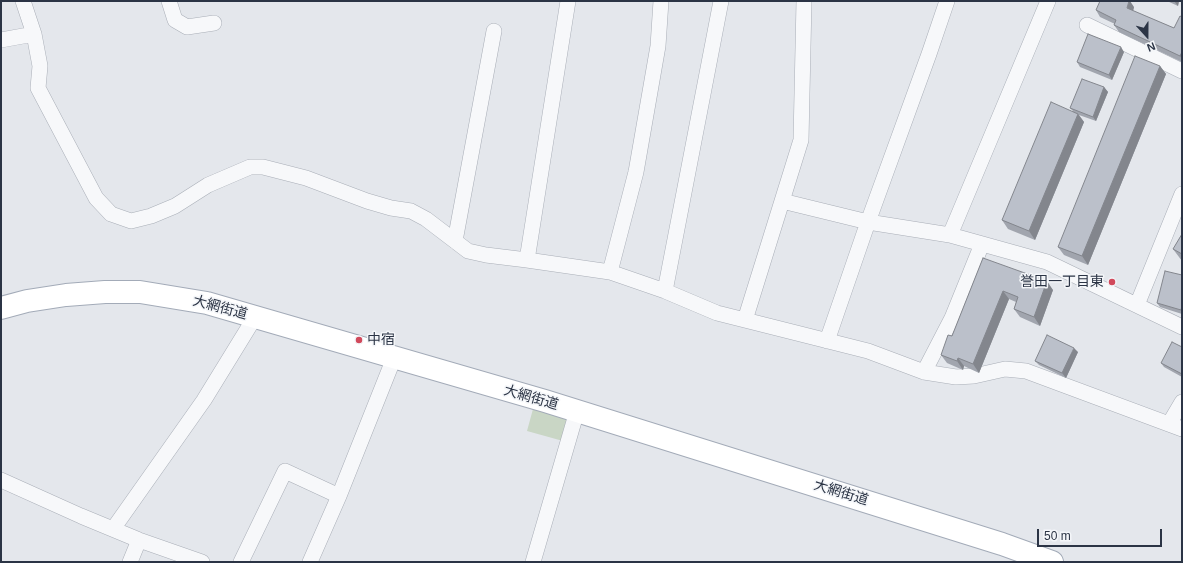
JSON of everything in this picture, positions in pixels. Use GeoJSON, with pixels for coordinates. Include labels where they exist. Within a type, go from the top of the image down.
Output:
{"type":"FeatureCollection","features":[{"type":"Feature","properties":{"kind":"main road","name":"大網街道"},"geometry":{"type":"LineString","coordinates":[[1,308],[27,301],[66,295],[105,292],[140,292],[207,303],[577,411],[1002,544],[1052,562]]}},
{"type":"Feature","properties":{"kind":"street"},"geometry":{"type":"LineString","coordinates":[[23,1],[34,34],[40,66],[38,88],[96,198],[111,214],[131,221],[151,216],[175,206],[208,185],[250,167],[263,167],[306,178],[367,201],[391,208],[411,211],[426,219],[468,251],[486,255],[610,272],[665,291],[717,313],[827,342],[868,351],[924,372],[956,377],[974,376],[1005,369],[1026,371],[1175,427],[1182,402]]}},
{"type":"Feature","properties":{"kind":"street"},"geometry":{"type":"LineString","coordinates":[[169,1],[175,20],[187,27],[214,23]]}},
{"type":"Feature","properties":{"kind":"street"},"geometry":{"type":"LineString","coordinates":[[527,260],[568,1]]}},
{"type":"Feature","properties":{"kind":"street"},"geometry":{"type":"LineString","coordinates":[[610,272],[636,172],[658,46],[660,1]]}},
{"type":"Feature","properties":{"kind":"street"},"geometry":{"type":"LineString","coordinates":[[665,291],[721,1]]}},
{"type":"Feature","properties":{"kind":"street"},"geometry":{"type":"LineString","coordinates":[[745,320],[801,140],[804,1]]}},
{"type":"Feature","properties":{"kind":"street"},"geometry":{"type":"LineString","coordinates":[[827,342],[868,222],[930,54],[947,1]]}},
{"type":"Feature","properties":{"kind":"street"},"geometry":{"type":"LineString","coordinates":[[950,236],[1048,1]]}},
{"type":"Feature","properties":{"kind":"street"},"geometry":{"type":"LineString","coordinates":[[1087,25],[1182,71]]}},
{"type":"Feature","properties":{"kind":"street"},"geometry":{"type":"LineString","coordinates":[[455,241],[494,31]]}},
{"type":"Feature","properties":{"kind":"street"},"geometry":{"type":"LineString","coordinates":[[1,40],[34,34]]}},
{"type":"Feature","properties":{"kind":"street"},"geometry":{"type":"LineString","coordinates":[[1137,306],[1182,194]]}},
{"type":"Feature","properties":{"kind":"street"},"geometry":{"type":"LineString","coordinates":[[782,201],[868,222],[950,236],[1047,262],[1182,327]]}},
{"type":"Feature","properties":{"kind":"street"},"geometry":{"type":"LineString","coordinates":[[924,372],[952,318],[982,244]]}},
{"type":"Feature","properties":{"kind":"street"},"geometry":{"type":"LineString","coordinates":[[113,529],[204,400],[255,317]]}},
{"type":"Feature","properties":{"kind":"street"},"geometry":{"type":"LineString","coordinates":[[310,562],[340,496],[394,358]]}},
{"type":"Feature","properties":{"kind":"street"},"geometry":{"type":"LineString","coordinates":[[533,562],[577,411]]}},
{"type":"Feature","properties":{"kind":"street"},"geometry":{"type":"LineString","coordinates":[[241,562],[285,470],[340,496]]}},
{"type":"Feature","properties":{"kind":"street"},"geometry":{"type":"LineString","coordinates":[[1,480],[139,540],[202,562]]}},
{"type":"Feature","properties":{"kind":"street"},"geometry":{"type":"LineString","coordinates":[[130,562],[139,540]]}},
{"type":"Feature","properties":{"kind":"green space"},"geometry":{"type":"Polygon","coordinates":[[[533,409],[566,417],[568,423],[563,441],[527,431],[533,409]]]}},
{"type":"Feature","properties":{"kind":"building"},"geometry":{"type":"Polygon","coordinates":[[[1100,1],[1129,1],[1127,8],[1174,28],[1180,16],[1182,17],[1182,52],[1180,56],[1114,25],[1116,20],[1096,10],[1100,1]]]}},
{"type":"Feature","properties":{"kind":"building"},"geometry":{"type":"Polygon","coordinates":[[[1088,34],[1121,47],[1109,75],[1077,62],[1088,34]]]}},
{"type":"Feature","properties":{"kind":"building"},"geometry":{"type":"Polygon","coordinates":[[[1135,56],[1160,66],[1082,256],[1058,247],[1135,56]]]}},
{"type":"Feature","properties":{"kind":"building"},"geometry":{"type":"Polygon","coordinates":[[[1082,79],[1104,87],[1093,117],[1070,108],[1082,79]]]}},
{"type":"Feature","properties":{"kind":"building"},"geometry":{"type":"Polygon","coordinates":[[[1051,102],[1078,114],[1029,231],[1002,220],[1051,102]]]}},
{"type":"Feature","properties":{"kind":"building"},"geometry":{"type":"Polygon","coordinates":[[[1182,234],[1182,254],[1173,249],[1182,234]]]}},
{"type":"Feature","properties":{"kind":"building"},"geometry":{"type":"Polygon","coordinates":[[[983,258],[1047,281],[1034,317],[1014,309],[1018,297],[1003,291],[973,364],[958,358],[957,361],[941,355],[948,335],[952,336],[983,258]]]}},
{"type":"Feature","properties":{"kind":"building"},"geometry":{"type":"Polygon","coordinates":[[[1165,271],[1182,275],[1181,310],[1157,303],[1165,271]]]}},
{"type":"Feature","properties":{"kind":"building"},"geometry":{"type":"Polygon","coordinates":[[[1047,335],[1074,348],[1062,373],[1035,361],[1047,335]]]}},
{"type":"Feature","properties":{"kind":"building"},"geometry":{"type":"Polygon","coordinates":[[[1172,342],[1182,347],[1182,374],[1161,363],[1172,342]]]}},
{"type":"Feature","properties":{"kind":"place","name":"誉田一丁目東"},"geometry":{"type":"Point","coordinates":[1112,282]}},
{"type":"Feature","properties":{"kind":"place","name":"中宿"},"geometry":{"type":"Point","coordinates":[359,340]}}]}
